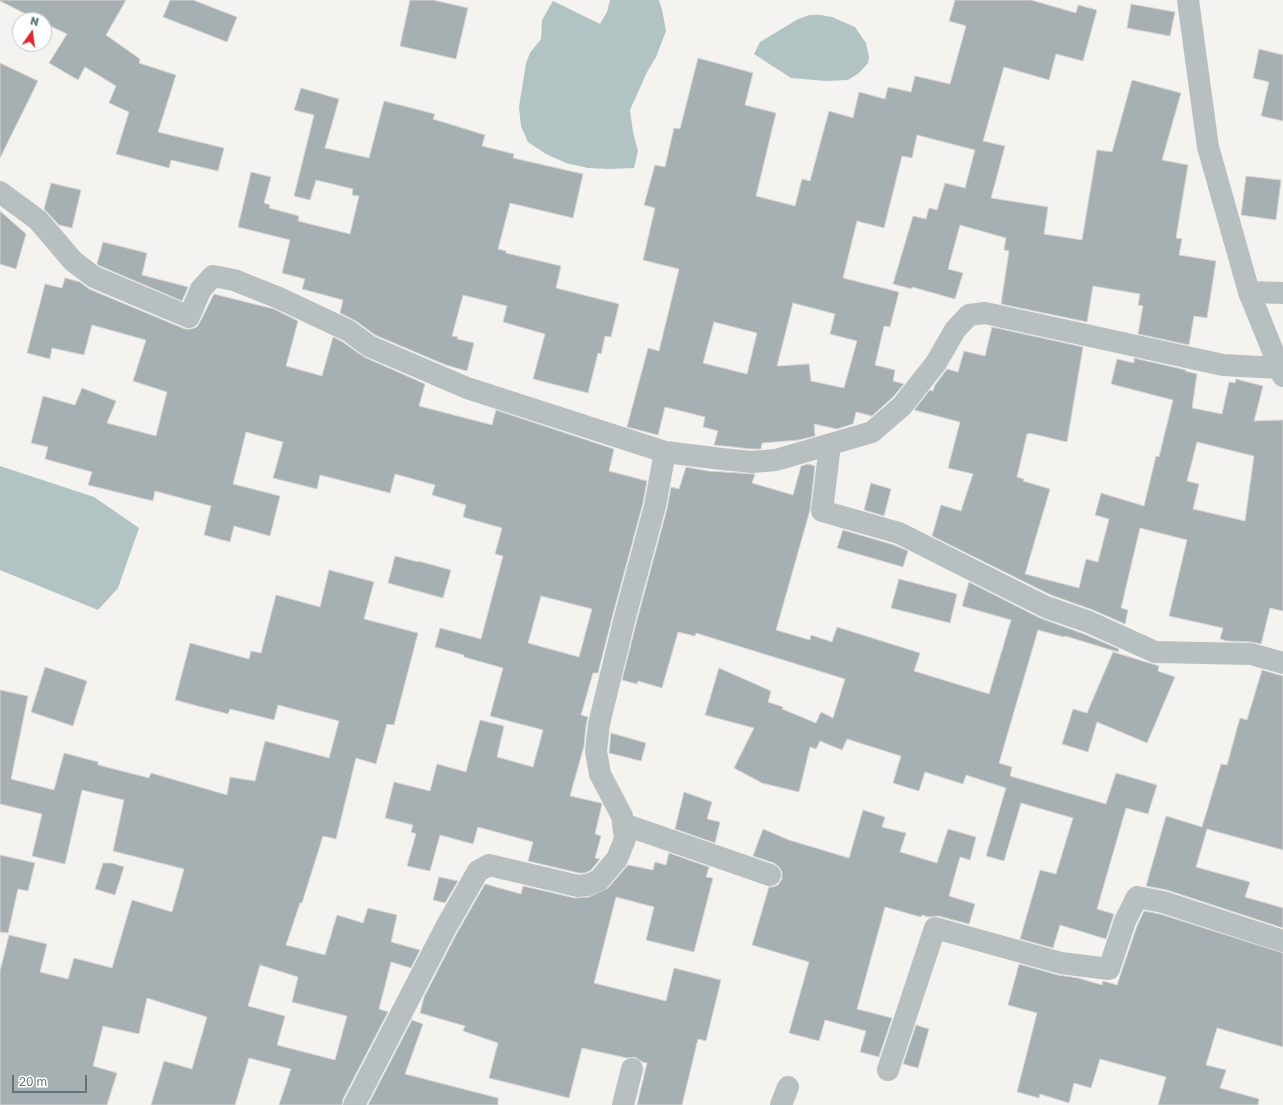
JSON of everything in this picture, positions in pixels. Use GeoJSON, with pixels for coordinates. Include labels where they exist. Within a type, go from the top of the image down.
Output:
{"type":"FeatureCollection","features":[{"type":"Feature","properties":{"kind":"street"},"geometry":{"type":"LineString","coordinates":[[0,192],[38,220],[73,261],[94,277],[189,317],[201,290],[212,276],[234,280],[279,298],[349,331],[369,346],[467,388],[665,452],[752,462],[776,460],[872,432],[902,406],[936,363],[955,330],[969,315],[985,313],[1223,365],[1282,372],[1249,292],[1208,147],[1188,0]]}},
{"type":"Feature","properties":{"kind":"street"},"geometry":{"type":"LineString","coordinates":[[1249,292],[1283,293]]}},
{"type":"Feature","properties":{"kind":"street"},"geometry":{"type":"LineString","coordinates":[[830,445],[822,511],[899,533],[1046,607],[1089,622],[1155,652],[1251,654],[1283,663]]}},
{"type":"Feature","properties":{"kind":"street"},"geometry":{"type":"LineString","coordinates":[[354,1105],[446,927],[478,871],[489,865],[578,886],[588,885],[599,880],[617,859],[625,839],[622,816],[600,774],[596,751],[599,724],[624,617],[655,506],[665,452]]}},
{"type":"Feature","properties":{"kind":"street"},"geometry":{"type":"LineString","coordinates":[[623,824],[770,875]]}},
{"type":"Feature","properties":{"kind":"street"},"geometry":{"type":"LineString","coordinates":[[888,1070],[935,928],[1061,963],[1109,969],[1125,920],[1137,898],[1163,902],[1283,941]]}},
{"type":"Feature","properties":{"kind":"street"},"geometry":{"type":"LineString","coordinates":[[623,1105],[632,1069]]}},
{"type":"Feature","properties":{"kind":"shaded area"},"geometry":{"type":"Polygon","coordinates":[[[610,0],[659,0],[666,31],[656,57],[647,72],[630,110],[633,132],[638,151],[634,168],[588,168],[566,163],[546,154],[528,142],[521,126],[519,107],[526,63],[530,53],[541,39],[542,20],[553,1],[600,24],[607,12],[610,0]]]}},
{"type":"Feature","properties":{"kind":"shaded area"},"geometry":{"type":"Polygon","coordinates":[[[810,15],[832,17],[855,27],[866,43],[869,57],[868,63],[859,73],[848,80],[826,81],[791,78],[754,54],[760,42],[798,19],[810,15]]]}},
{"type":"Feature","properties":{"kind":"shaded area"},"geometry":{"type":"Polygon","coordinates":[[[0,466],[94,497],[139,528],[118,588],[98,610],[0,570],[0,466]]]}},
{"type":"Feature","properties":{"kind":"building"},"geometry":{"type":"Polygon","coordinates":[[[126,0],[106,35],[140,59],[139,63],[176,75],[158,132],[224,148],[218,171],[171,160],[169,168],[116,154],[129,112],[109,103],[116,86],[85,67],[78,80],[49,63],[67,34],[52,27],[52,12],[22,12],[0,1],[126,0]]]}},
{"type":"Feature","properties":{"kind":"building"},"geometry":{"type":"Polygon","coordinates":[[[170,0],[193,0],[237,17],[227,42],[163,17],[170,0]]]}},
{"type":"Feature","properties":{"kind":"building"},"geometry":{"type":"Polygon","coordinates":[[[410,0],[433,0],[468,8],[456,59],[400,46],[410,0]]]}},
{"type":"Feature","properties":{"kind":"building"},"geometry":{"type":"Polygon","coordinates":[[[955,0],[1031,0],[1076,13],[1078,5],[1097,10],[1083,61],[1056,54],[1049,80],[1004,67],[983,141],[1005,146],[991,198],[1048,207],[1044,234],[1082,240],[1097,150],[1112,152],[1132,80],[1181,93],[1162,160],[1188,165],[1176,238],[1182,239],[1179,255],[1216,261],[1207,318],[1194,316],[1189,345],[1138,334],[1143,306],[1138,305],[1140,294],[1093,286],[1087,322],[1001,304],[1009,251],[1004,250],[1006,238],[960,225],[948,269],[963,273],[955,299],[912,287],[912,289],[893,284],[913,216],[926,219],[929,208],[937,210],[945,183],[965,188],[975,150],[917,135],[912,158],[902,156],[884,228],[857,221],[843,278],[899,292],[890,327],[884,326],[875,365],[895,370],[893,381],[904,384],[893,397],[872,416],[856,412],[853,424],[837,429],[814,424],[815,436],[799,440],[762,443],[761,449],[714,445],[718,431],[703,427],[705,417],[665,407],[658,435],[627,427],[648,348],[659,351],[679,269],[643,260],[655,208],[644,205],[655,165],[665,167],[674,128],[680,129],[698,58],[753,73],[745,105],[776,113],[756,196],[795,206],[802,179],[810,181],[829,111],[853,118],[859,92],[885,99],[888,87],[911,92],[915,76],[950,84],[966,26],[949,21],[955,0]],[[793,303],[777,366],[809,364],[811,381],[844,388],[857,341],[830,334],[835,314],[793,303]],[[714,322],[703,363],[747,374],[757,333],[714,322]]]}},
{"type":"Feature","properties":{"kind":"building"},"geometry":{"type":"Polygon","coordinates":[[[1131,4],[1175,12],[1170,36],[1127,28],[1131,4]]]}},
{"type":"Feature","properties":{"kind":"building"},"geometry":{"type":"Polygon","coordinates":[[[1259,49],[1283,55],[1283,121],[1261,116],[1269,82],[1253,78],[1259,49]]]}},
{"type":"Feature","properties":{"kind":"building"},"geometry":{"type":"Polygon","coordinates":[[[0,63],[38,81],[0,158],[0,63]]]}},
{"type":"Feature","properties":{"kind":"building"},"geometry":{"type":"Polygon","coordinates":[[[301,88],[339,99],[325,148],[369,158],[384,101],[435,114],[433,119],[485,135],[482,146],[514,154],[513,158],[583,174],[573,218],[510,203],[498,249],[506,251],[506,253],[561,266],[556,288],[619,304],[611,337],[605,336],[601,354],[598,353],[588,393],[533,379],[545,334],[503,322],[507,306],[463,295],[452,336],[458,337],[457,339],[474,343],[467,371],[446,365],[375,335],[356,321],[340,313],[343,300],[302,289],[305,279],[282,273],[290,240],[238,227],[251,172],[271,177],[264,203],[270,205],[269,208],[299,216],[298,221],[350,234],[359,196],[352,195],[353,189],[316,180],[310,200],[294,196],[314,115],[294,110],[301,88]]]}},
{"type":"Feature","properties":{"kind":"building"},"geometry":{"type":"Polygon","coordinates":[[[1246,176],[1281,180],[1276,220],[1241,215],[1246,176]]]}},
{"type":"Feature","properties":{"kind":"building"},"geometry":{"type":"Polygon","coordinates":[[[51,183],[81,190],[72,228],[59,225],[44,209],[51,183]]]}},
{"type":"Feature","properties":{"kind":"building"},"geometry":{"type":"Polygon","coordinates":[[[0,211],[26,234],[16,269],[0,264],[0,211]]]}},
{"type":"Feature","properties":{"kind":"building"},"geometry":{"type":"Polygon","coordinates":[[[103,242],[147,253],[142,275],[188,287],[182,301],[97,264],[103,242]]]}},
{"type":"Feature","properties":{"kind":"building"},"geometry":{"type":"Polygon","coordinates":[[[65,278],[80,282],[89,289],[185,329],[197,327],[214,294],[274,309],[298,321],[286,366],[322,376],[333,337],[343,342],[364,357],[425,384],[419,406],[492,425],[496,410],[614,449],[609,471],[647,481],[643,503],[598,673],[593,673],[581,715],[588,717],[584,746],[570,796],[602,804],[595,834],[601,836],[595,858],[600,859],[591,870],[585,873],[579,873],[528,861],[533,842],[478,827],[473,844],[440,835],[430,871],[407,866],[416,834],[411,832],[413,825],[385,818],[394,782],[430,791],[437,764],[466,772],[480,720],[504,726],[497,757],[533,767],[543,730],[490,716],[503,668],[435,647],[440,628],[481,639],[503,556],[495,554],[502,528],[463,517],[466,505],[432,495],[435,485],[395,474],[390,493],[320,475],[317,489],[273,478],[283,442],[246,432],[233,484],[280,496],[270,536],[234,526],[230,542],[204,535],[211,506],[155,491],[153,501],[88,485],[92,472],[45,459],[48,447],[31,443],[43,396],[75,405],[82,388],[116,401],[107,423],[156,436],[167,392],[133,381],[146,340],[92,325],[84,355],[52,348],[50,359],[27,353],[45,284],[62,288],[65,278]],[[541,596],[528,643],[579,657],[592,609],[541,596]]]}},
{"type":"Feature","properties":{"kind":"building"},"geometry":{"type":"Polygon","coordinates":[[[992,327],[1083,347],[1067,442],[1029,433],[1027,434],[1017,477],[1024,479],[1023,481],[1050,489],[1025,574],[1079,588],[1086,559],[1098,562],[1109,519],[1095,515],[1101,493],[1144,506],[1156,456],[1159,457],[1173,400],[1111,384],[1117,359],[1134,363],[1134,358],[1197,374],[1192,408],[1222,414],[1229,382],[1235,383],[1236,379],[1263,386],[1254,421],[1283,420],[1283,611],[1270,608],[1261,644],[1220,639],[1223,628],[1169,616],[1187,540],[1140,528],[1121,608],[1128,610],[1125,624],[1093,610],[1051,595],[932,536],[941,505],[961,511],[973,474],[948,468],[960,422],[914,410],[930,390],[933,391],[935,385],[947,369],[958,372],[964,351],[985,356],[992,327]],[[1197,442],[1187,481],[1199,484],[1193,509],[1245,521],[1254,456],[1197,442]]]}},
{"type":"Feature","properties":{"kind":"building"},"geometry":{"type":"Polygon","coordinates":[[[808,464],[815,466],[810,510],[776,630],[810,640],[811,635],[832,642],[837,627],[920,653],[914,671],[989,694],[1011,620],[962,606],[969,582],[1040,618],[1119,649],[1118,652],[1065,636],[1038,630],[999,763],[1012,767],[1010,776],[1106,804],[1116,773],[1157,785],[1148,814],[1126,808],[1097,909],[1114,914],[1106,939],[1060,925],[1053,948],[1020,939],[1040,870],[1056,874],[1073,818],[1021,803],[1004,861],[986,856],[1006,788],[966,775],[963,784],[925,772],[919,791],[893,783],[901,756],[847,739],[842,750],[820,741],[816,749],[810,747],[799,792],[762,783],[734,768],[754,728],[705,715],[719,668],[771,691],[768,702],[783,707],[782,709],[816,723],[821,712],[833,718],[845,679],[696,633],[695,636],[678,632],[662,688],[638,681],[637,684],[622,680],[667,509],[671,487],[679,489],[686,467],[708,471],[755,474],[752,483],[793,495],[801,466],[808,464]]]}},
{"type":"Feature","properties":{"kind":"building"},"geometry":{"type":"Polygon","coordinates":[[[871,483],[891,489],[884,516],[864,510],[871,483]]]}},
{"type":"Feature","properties":{"kind":"building"},"geometry":{"type":"Polygon","coordinates":[[[843,530],[894,545],[908,551],[903,567],[837,548],[843,530]]]}},
{"type":"Feature","properties":{"kind":"building"},"geometry":{"type":"Polygon","coordinates":[[[395,556],[451,570],[443,598],[388,583],[395,556]]]}},
{"type":"Feature","properties":{"kind":"building"},"geometry":{"type":"Polygon","coordinates":[[[329,570],[374,582],[364,619],[418,633],[394,725],[387,724],[376,764],[356,758],[336,839],[323,836],[302,903],[300,903],[286,945],[325,955],[337,915],[363,923],[368,908],[397,915],[391,942],[420,950],[411,968],[391,962],[379,1009],[388,1012],[343,1099],[342,1105],[279,1105],[291,1069],[249,1058],[235,1105],[151,1105],[164,1061],[192,1069],[207,1017],[147,998],[139,1034],[103,1026],[93,1066],[117,1073],[107,1105],[0,1105],[0,971],[9,935],[47,944],[40,972],[68,979],[74,958],[112,968],[132,900],[172,912],[184,869],[113,851],[124,800],[82,790],[65,864],[32,856],[42,814],[0,804],[0,690],[28,696],[11,779],[54,790],[64,753],[98,762],[98,765],[149,778],[151,773],[227,795],[230,777],[255,781],[265,741],[329,758],[339,721],[278,705],[274,720],[230,709],[228,714],[175,700],[190,643],[249,659],[251,651],[261,653],[276,595],[320,607],[329,570]],[[260,965],[248,1006],[285,1016],[277,1045],[335,1060],[347,1016],[292,1002],[298,977],[260,965]]]}},
{"type":"Feature","properties":{"kind":"building"},"geometry":{"type":"Polygon","coordinates":[[[899,579],[957,594],[950,623],[891,608],[899,579]]]}},
{"type":"Feature","properties":{"kind":"building"},"geometry":{"type":"Polygon","coordinates":[[[1113,652],[1159,666],[1158,671],[1175,677],[1147,743],[1097,722],[1088,752],[1062,744],[1073,709],[1087,713],[1113,652]]]}},
{"type":"Feature","properties":{"kind":"building"},"geometry":{"type":"Polygon","coordinates":[[[45,667],[87,681],[73,726],[31,712],[45,667]]]}},
{"type":"Feature","properties":{"kind":"building"},"geometry":{"type":"Polygon","coordinates":[[[1262,670],[1283,676],[1283,850],[1207,829],[1196,867],[1250,882],[1245,897],[1283,908],[1283,928],[1167,890],[1146,886],[1166,816],[1202,827],[1221,764],[1227,765],[1240,718],[1247,720],[1262,670]]]}},
{"type":"Feature","properties":{"kind":"building"},"geometry":{"type":"Polygon","coordinates":[[[611,733],[646,743],[641,761],[609,753],[611,733]]]}},
{"type":"Feature","properties":{"kind":"building"},"geometry":{"type":"Polygon","coordinates":[[[684,792],[712,802],[707,819],[720,822],[715,843],[675,829],[684,792]]]}},
{"type":"Feature","properties":{"kind":"building"},"geometry":{"type":"Polygon","coordinates":[[[863,810],[885,817],[882,827],[906,833],[900,852],[937,863],[948,829],[976,837],[970,860],[960,857],[949,896],[975,904],[969,924],[938,916],[929,917],[922,915],[921,917],[885,907],[857,1009],[892,1018],[879,1057],[860,1052],[866,1031],[825,1020],[819,1041],[789,1033],[809,962],[752,945],[769,887],[778,885],[782,879],[782,872],[774,863],[753,856],[763,829],[789,840],[849,858],[863,810]]]}},
{"type":"Feature","properties":{"kind":"building"},"geometry":{"type":"Polygon","coordinates":[[[669,853],[709,867],[706,877],[713,878],[694,952],[646,940],[654,907],[616,897],[594,983],[666,1001],[674,968],[721,980],[706,1041],[698,1039],[682,1105],[637,1105],[647,1063],[642,1062],[635,1057],[627,1058],[582,1048],[569,1098],[489,1078],[498,1043],[463,1031],[465,1026],[420,1013],[424,997],[457,933],[485,884],[521,894],[523,886],[575,898],[589,897],[608,888],[628,865],[653,870],[655,862],[666,865],[669,853]]]}},
{"type":"Feature","properties":{"kind":"building"},"geometry":{"type":"Polygon","coordinates":[[[0,855],[35,863],[28,891],[18,889],[8,933],[0,932],[0,855]]]}},
{"type":"Feature","properties":{"kind":"building"},"geometry":{"type":"Polygon","coordinates":[[[103,863],[112,863],[124,867],[115,895],[95,889],[103,863]]]}},
{"type":"Feature","properties":{"kind":"building"},"geometry":{"type":"Polygon","coordinates":[[[439,877],[458,881],[445,903],[433,900],[439,877]]]}},
{"type":"Feature","properties":{"kind":"building"},"geometry":{"type":"Polygon","coordinates":[[[1144,911],[1160,914],[1283,953],[1283,1047],[1217,1028],[1206,1065],[1226,1070],[1220,1088],[1259,1099],[1258,1105],[1158,1105],[1166,1077],[1100,1059],[1091,1088],[1074,1083],[1069,1103],[1040,1094],[1039,1098],[1017,1092],[1037,1013],[1008,1005],[1019,964],[1102,985],[1103,981],[1117,985],[1137,926],[1144,911]]]}},
{"type":"Feature","properties":{"kind":"building"},"geometry":{"type":"Polygon","coordinates":[[[412,1020],[423,1024],[405,1074],[498,1098],[498,1105],[368,1105],[412,1020]]]}},
{"type":"Feature","properties":{"kind":"building"},"geometry":{"type":"Polygon","coordinates":[[[916,1025],[929,1029],[918,1068],[903,1064],[916,1025]]]}}]}
